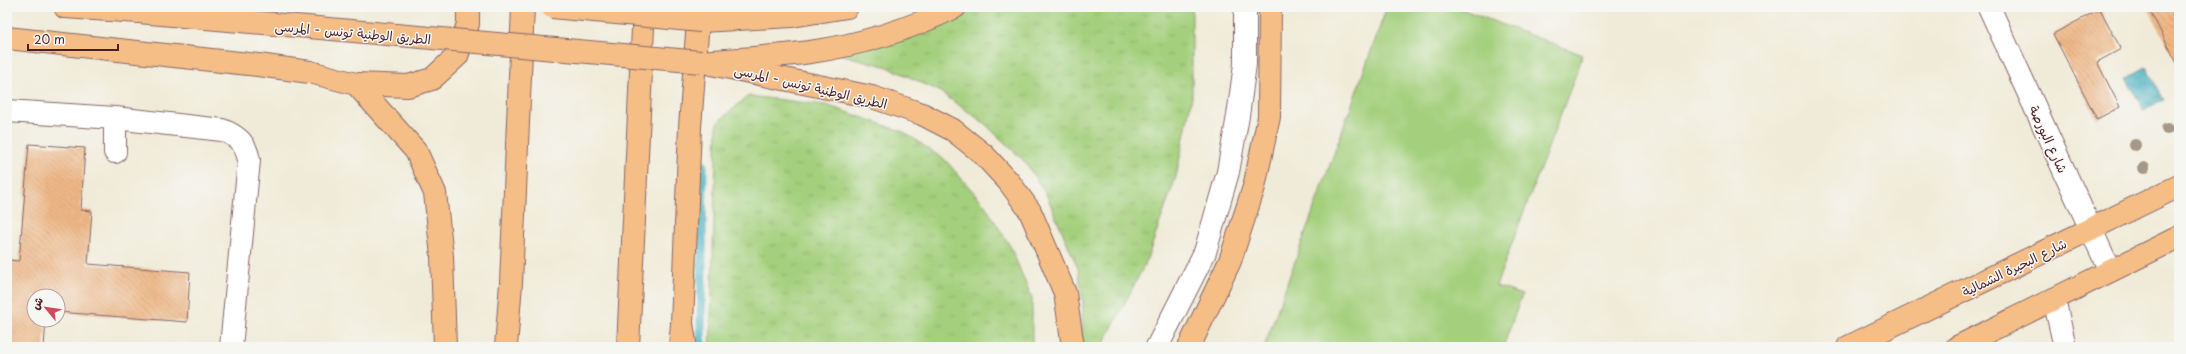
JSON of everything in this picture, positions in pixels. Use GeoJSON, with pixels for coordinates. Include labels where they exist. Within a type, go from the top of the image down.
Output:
{"type":"FeatureCollection","features":[{"type":"Feature","properties":{"kind":"main road","name":"الطريق الوطنية تونس - المرسى"},"geometry":{"type":"LineString","coordinates":[[65,7],[139,12],[701,62],[872,97],[922,114],[953,130],[983,154],[1009,182],[1030,211],[1049,251],[1065,293],[1073,347]]}},
{"type":"Feature","properties":{"kind":"main road"},"geometry":{"type":"LineString","coordinates":[[7,38],[258,65],[310,72],[356,84],[408,86],[432,79],[457,56],[468,24],[468,7]]}},
{"type":"Feature","properties":{"kind":"main road"},"geometry":{"type":"LineString","coordinates":[[506,347],[511,283],[523,7]]}},
{"type":"Feature","properties":{"kind":"main road"},"geometry":{"type":"LineString","coordinates":[[552,7],[701,21],[792,16],[847,7]]}},
{"type":"Feature","properties":{"kind":"main road"},"geometry":{"type":"LineString","coordinates":[[628,347],[644,7]]}},
{"type":"Feature","properties":{"kind":"main road"},"geometry":{"type":"LineString","coordinates":[[680,347],[690,127],[699,7]]}},
{"type":"Feature","properties":{"kind":"main road"},"geometry":{"type":"LineString","coordinates":[[701,62],[811,52],[868,40],[920,24],[955,7]]}},
{"type":"Feature","properties":{"kind":"main road"},"geometry":{"type":"LineString","coordinates":[[1189,347],[1230,261],[1254,187],[1269,117],[1270,7]]}},
{"type":"Feature","properties":{"kind":"main road"},"geometry":{"type":"LineString","coordinates":[[356,84],[416,151],[435,193],[442,256],[445,347]]}},
{"type":"Feature","properties":{"kind":"main road","name":"شارع البحيرة الشمالية"},"geometry":{"type":"LineString","coordinates":[[1848,347],[2179,186]]}},
{"type":"Feature","properties":{"kind":"main road"},"geometry":{"type":"LineString","coordinates":[[1957,347],[2179,237]]}},
{"type":"Feature","properties":{"kind":"main road"},"geometry":{"type":"LineString","coordinates":[[682,324],[686,347]]}},
{"type":"Feature","properties":{"kind":"street"},"geometry":{"type":"LineString","coordinates":[[1157,347],[1205,252],[1228,172],[1245,64],[1245,7]]}},
{"type":"Feature","properties":{"kind":"street","name":"شارع البورصة"},"geometry":{"type":"LineString","coordinates":[[1989,7],[2110,271]]}},
{"type":"Feature","properties":{"kind":"street"},"geometry":{"type":"LineString","coordinates":[[7,111],[115,118],[222,130],[241,140],[247,150],[250,160],[231,347]]}},
{"type":"Feature","properties":{"kind":"street"},"geometry":{"type":"LineString","coordinates":[[115,118],[115,152]]}},
{"type":"Feature","properties":{"kind":"street"},"geometry":{"type":"LineString","coordinates":[[2054,299],[2065,347]]}},
{"type":"Feature","properties":{"kind":"green space"},"geometry":{"type":"Polygon","coordinates":[[[973,7],[1192,7],[1192,97],[1176,177],[1146,262],[1102,347],[1081,347],[1083,301],[1078,268],[1046,194],[1025,162],[984,123],[939,91],[888,67],[835,53],[964,13],[973,7]]]}},
{"type":"Feature","properties":{"kind":"green space"},"geometry":{"type":"Polygon","coordinates":[[[1387,7],[1456,7],[1583,55],[1496,286],[1522,295],[1503,347],[1264,347],[1387,7]]]}},
{"type":"Feature","properties":{"kind":"green space"},"geometry":{"type":"Polygon","coordinates":[[[748,96],[826,105],[904,132],[946,161],[984,204],[1010,246],[1032,298],[1032,347],[710,347],[717,123],[748,96]]]}},
{"type":"Feature","properties":{"kind":"water"},"geometry":{"type":"Polygon","coordinates":[[[2146,67],[2164,100],[2144,111],[2126,78],[2146,67]]]}},
{"type":"Feature","properties":{"kind":"building"},"geometry":{"type":"Polygon","coordinates":[[[2148,7],[2179,7],[2179,67],[2148,7]]]}},
{"type":"Feature","properties":{"kind":"building"},"geometry":{"type":"Polygon","coordinates":[[[2100,9],[2121,49],[2097,62],[2120,107],[2097,119],[2053,34],[2100,9]]]}},
{"type":"Feature","properties":{"kind":"building"},"geometry":{"type":"Polygon","coordinates":[[[29,144],[85,148],[81,210],[92,211],[88,264],[190,272],[187,322],[66,313],[66,288],[26,288],[26,328],[45,328],[44,347],[7,347],[7,260],[19,261],[29,144]]]}},
{"type":"Feature","properties":{"kind":"waterway"},"geometry":{"type":"LineString","coordinates":[[701,347],[703,165]]}}]}
